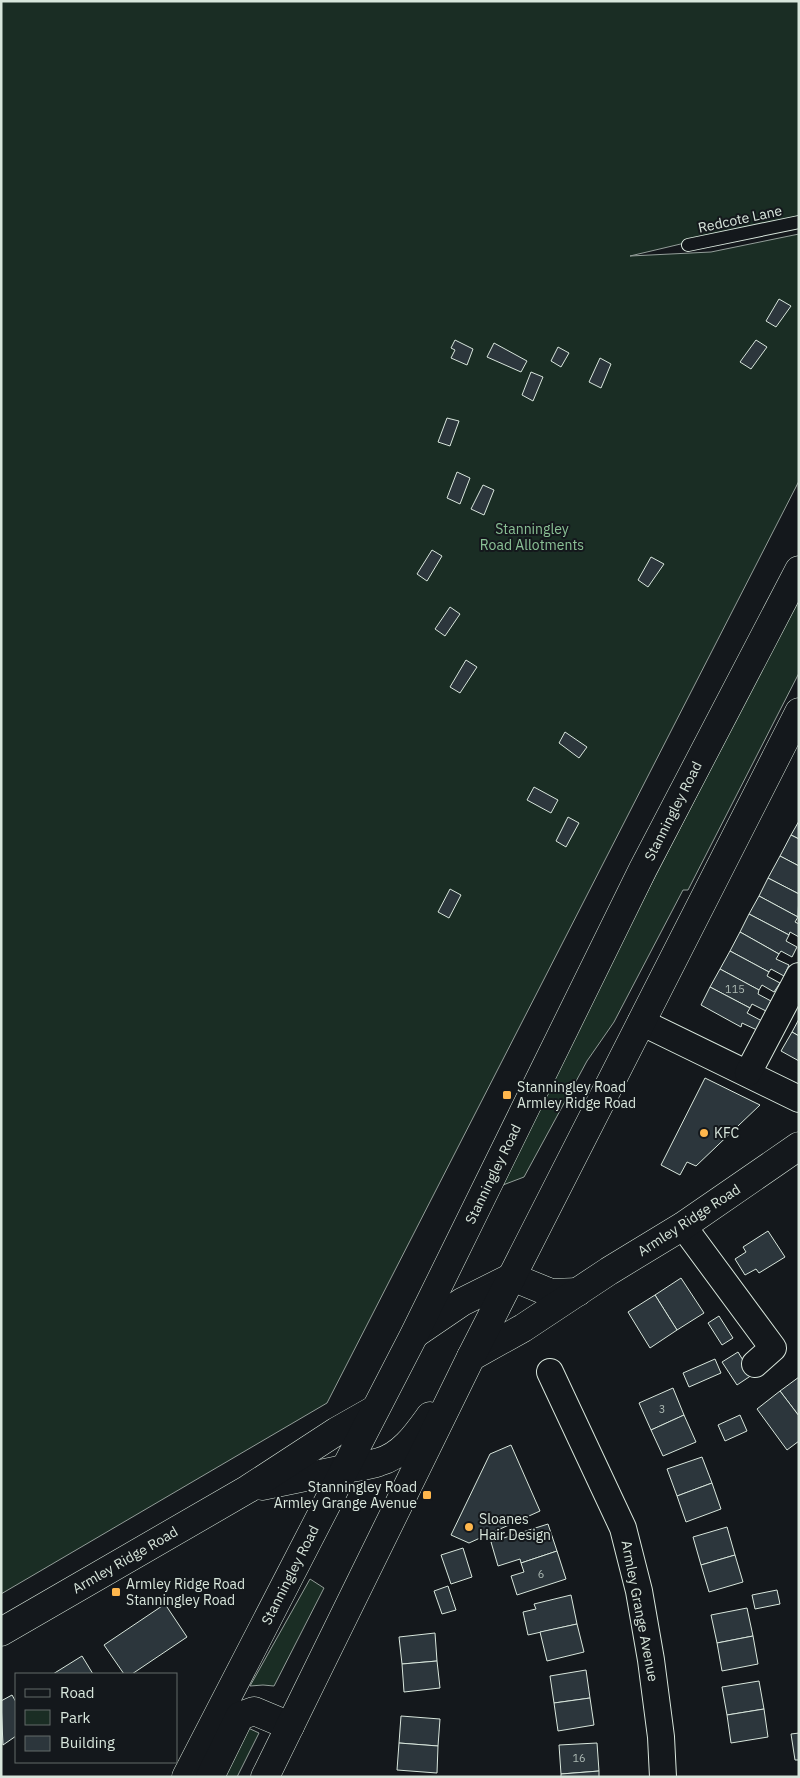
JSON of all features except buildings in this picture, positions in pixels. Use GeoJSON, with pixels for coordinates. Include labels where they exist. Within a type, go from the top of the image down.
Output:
{"type":"FeatureCollection","features":[{"type":"Feature","properties":{"kind":"main road","name":"Stanningley Road"},"geometry":{"type":"LineString","coordinates":[[186,1777],[414,1335],[643,869],[799,570]]}},
{"type":"Feature","properties":{"kind":"main road"},"geometry":{"type":"LineString","coordinates":[[265,1777],[471,1357],[799,712]]}},
{"type":"Feature","properties":{"kind":"main road","name":"Armley Ridge Road"},"geometry":{"type":"LineString","coordinates":[[248,1489],[380,1462],[393,1456],[415,1437],[471,1357],[523,1328],[683,1226],[799,1146]]}},
{"type":"Feature","properties":{"kind":"main road"},"geometry":{"type":"LineString","coordinates":[[414,1335],[462,1302],[512,1277],[551,1293],[578,1292]]}},
{"type":"Feature","properties":{"kind":"main road","name":"Armley Ridge Road"},"geometry":{"type":"LineString","coordinates":[[1,1632],[248,1489],[337,1431],[374,1410]]}},
{"type":"Feature","properties":{"kind":"main road"},"geometry":{"type":"LineString","coordinates":[[210,1777],[240,1716],[254,1710],[290,1726]]}},
{"type":"Feature","properties":{"kind":"street"},"geometry":{"type":"LineString","coordinates":[[748,1073],[799,976]]}},
{"type":"Feature","properties":{"kind":"street"},"geometry":{"type":"LineString","coordinates":[[641,1022],[799,1099]]}},
{"type":"Feature","properties":{"kind":"street"},"geometry":{"type":"LineString","coordinates":[[683,1226],[773,1348],[755,1364]]}},
{"type":"Feature","properties":{"kind":"street","name":"Armley Grange Avenue"},"geometry":{"type":"LineString","coordinates":[[550,1372],[623,1528],[639,1591],[652,1660],[661,1737],[663,1777]]}},
{"type":"Feature","properties":{"kind":"lane","name":"Redcote Lane"},"geometry":{"type":"LineString","coordinates":[[688,245],[799,222]]}},
{"type":"Feature","properties":{"kind":"green space","name":"Stanningley Road Allotments"},"geometry":{"type":"Polygon","coordinates":[[[1,1],[799,1],[799,216],[630,256],[711,252],[799,234],[799,481],[327,1403],[1,1594],[1,1]]]}},
{"type":"Feature","properties":{"kind":"green space"},"geometry":{"type":"Polygon","coordinates":[[[799,598],[799,673],[688,890],[683,890],[614,1022],[587,1061],[524,1177],[503,1185],[581,1020],[799,598]]]}},
{"type":"Feature","properties":{"kind":"green space"},"geometry":{"type":"Polygon","coordinates":[[[310,1579],[324,1588],[274,1686],[250,1686],[310,1579]]]}},
{"type":"Feature","properties":{"kind":"green space"},"geometry":{"type":"Polygon","coordinates":[[[246,1727],[259,1733],[237,1777],[221,1777],[246,1727]]]}},
{"type":"Feature","properties":{"kind":"place","name":"Stanningley Road Armley Ridge Road"},"geometry":{"type":"Point","coordinates":[507,1095]}},
{"type":"Feature","properties":{"kind":"place","name":"KFC"},"geometry":{"type":"Point","coordinates":[704,1133]}},
{"type":"Feature","properties":{"kind":"place","name":"Stanningley Road Armley Grange Avenue"},"geometry":{"type":"Point","coordinates":[427,1495]}},
{"type":"Feature","properties":{"kind":"place","name":"Sloanes Hair Design"},"geometry":{"type":"Point","coordinates":[469,1527]}},
{"type":"Feature","properties":{"kind":"place","name":"Armley Ridge Road Stanningley Road"},"geometry":{"type":"Point","coordinates":[116,1592]}}]}
